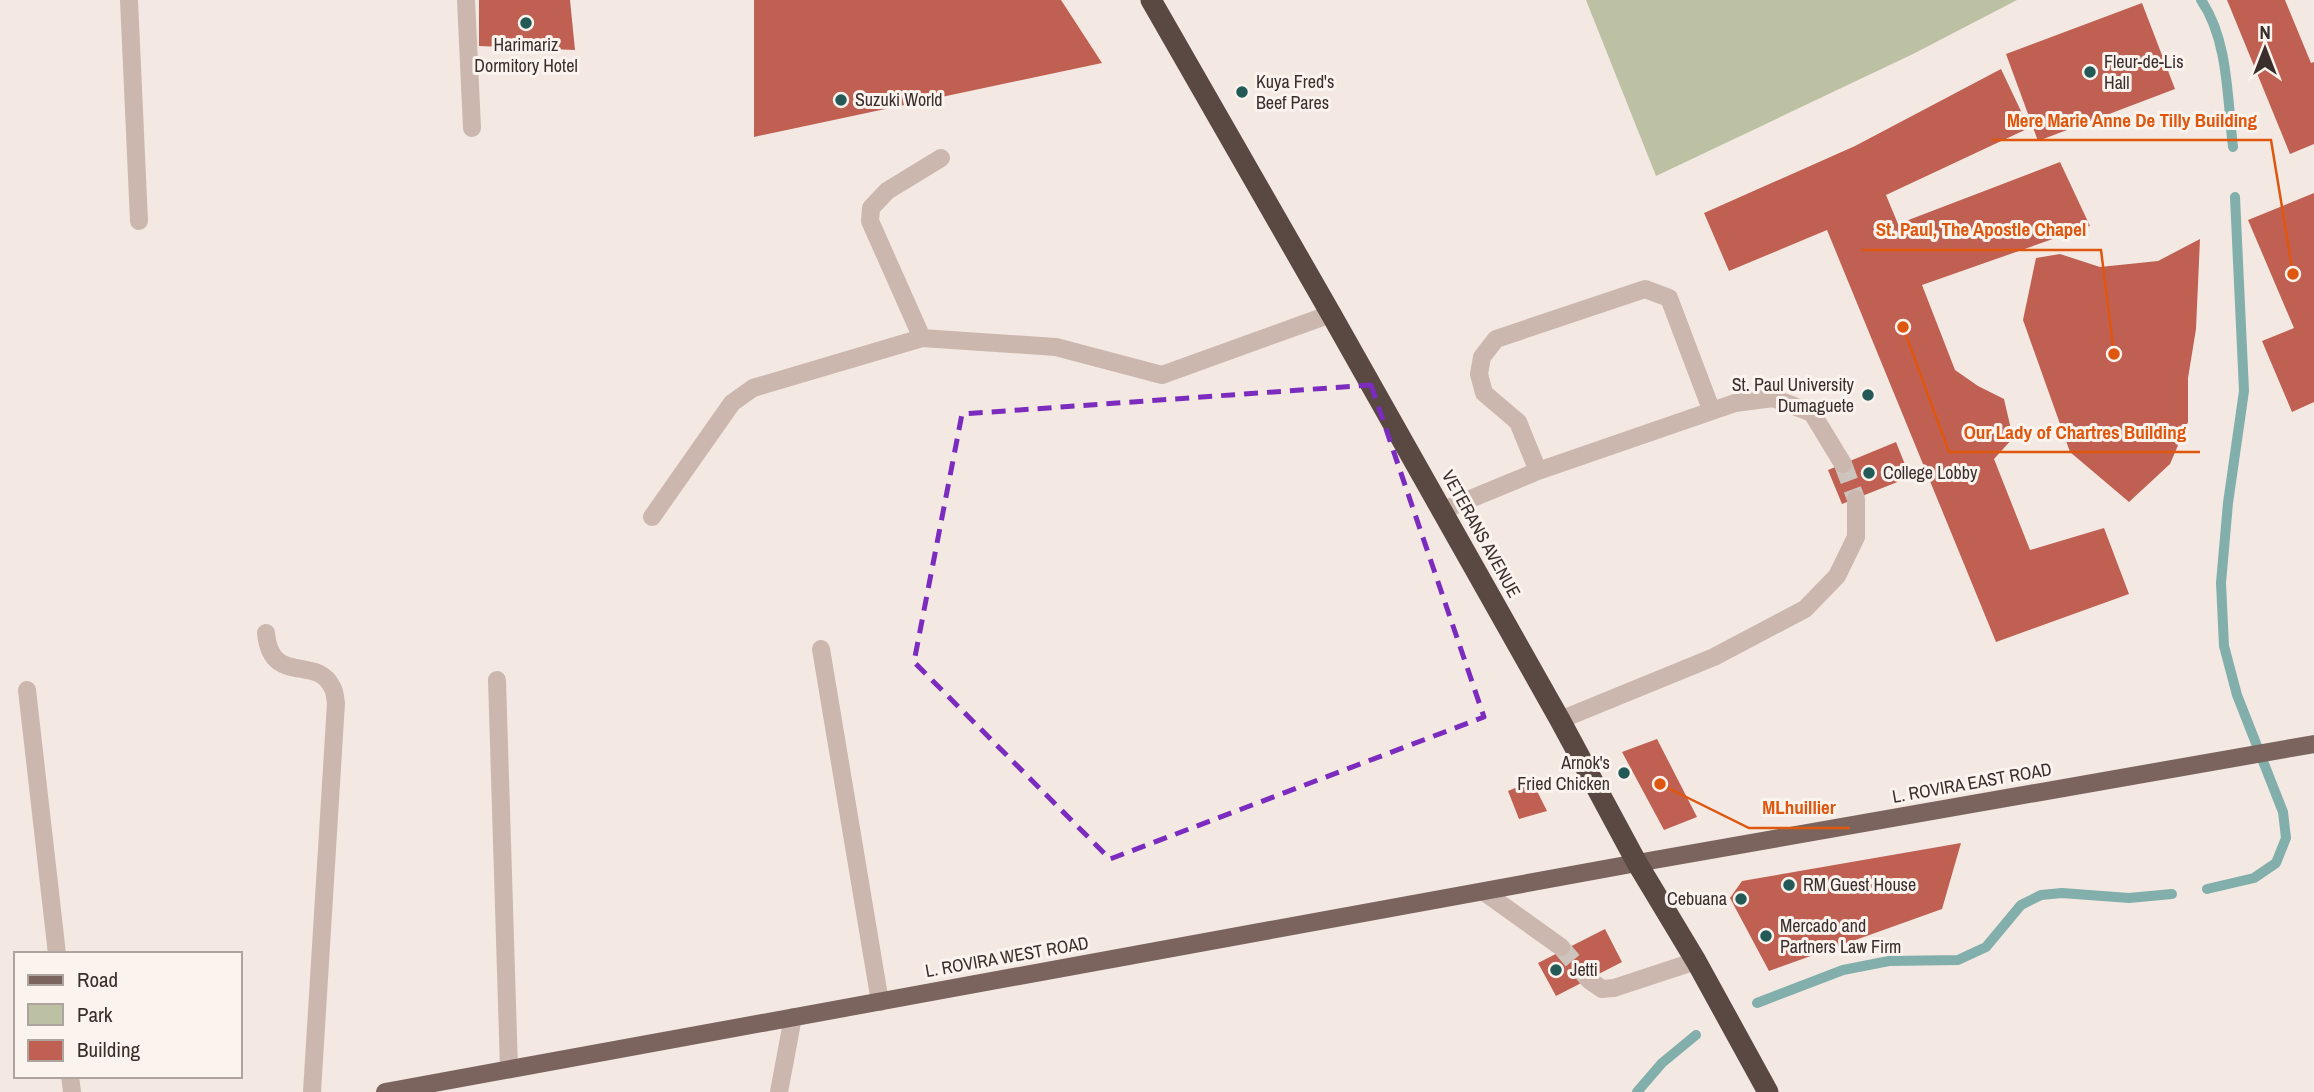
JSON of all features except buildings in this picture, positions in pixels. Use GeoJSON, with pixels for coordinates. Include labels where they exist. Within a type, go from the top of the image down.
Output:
{"type":"FeatureCollection","features":[{"type":"Feature","properties":{"kind":"highway","name":"VETERANS AVENUE"},"geometry":{"type":"LineString","coordinates":[[1151,0],[1331,314],[1768,1092]]}},
{"type":"Feature","properties":{"kind":"main road","name":"L. ROVIRA EAST ROAD"},"geometry":{"type":"LineString","coordinates":[[1637,863],[2311,745]]}},
{"type":"Feature","properties":{"kind":"main road","name":"L. ROVIRA WEST ROAD"},"geometry":{"type":"LineString","coordinates":[[385,1092],[1637,863]]}},
{"type":"Feature","properties":{"kind":"street"},"geometry":{"type":"LineString","coordinates":[[129,0],[139,221]]}},
{"type":"Feature","properties":{"kind":"street"},"geometry":{"type":"LineString","coordinates":[[466,0],[472,128]]}},
{"type":"Feature","properties":{"kind":"street"},"geometry":{"type":"LineString","coordinates":[[922,338],[870,221],[871,208],[887,191],[942,158]]}},
{"type":"Feature","properties":{"kind":"street"},"geometry":{"type":"LineString","coordinates":[[1538,471],[1518,422],[1484,393],[1479,374],[1482,357],[1496,340],[1645,289],[1669,298],[1711,409]]}},
{"type":"Feature","properties":{"kind":"street"},"geometry":{"type":"LineString","coordinates":[[652,517],[732,403],[752,388],[922,338],[1056,347],[1162,375],[1331,314]]}},
{"type":"Feature","properties":{"kind":"street"},"geometry":{"type":"LineString","coordinates":[[1441,510],[1538,471],[1711,409],[1773,398],[1812,413],[1843,464]]}},
{"type":"Feature","properties":{"kind":"street"},"geometry":{"type":"LineString","coordinates":[[1560,720],[1714,657],[1805,609],[1837,576],[1856,537],[1856,499]]}},
{"type":"Feature","properties":{"kind":"street"},"geometry":{"type":"LineString","coordinates":[[266,633],[267,645],[275,659],[286,667],[314,670],[332,685],[336,703],[312,1092]]}},
{"type":"Feature","properties":{"kind":"street"},"geometry":{"type":"LineString","coordinates":[[821,649],[880,1002]]}},
{"type":"Feature","properties":{"kind":"street"},"geometry":{"type":"LineString","coordinates":[[497,680],[509,1069]]}},
{"type":"Feature","properties":{"kind":"street"},"geometry":{"type":"LineString","coordinates":[[27,690],[57,952]]}},
{"type":"Feature","properties":{"kind":"street"},"geometry":{"type":"LineString","coordinates":[[1485,891],[1561,947]]}},
{"type":"Feature","properties":{"kind":"street"},"geometry":{"type":"LineString","coordinates":[[1589,980],[1602,989],[1614,988],[1696,961]]}},
{"type":"Feature","properties":{"kind":"street"},"geometry":{"type":"LineString","coordinates":[[775,1091],[793,1017]]}},
{"type":"Feature","properties":{"kind":"highlighted area"},"geometry":{"type":"Polygon","coordinates":[[[1371,385],[1484,717],[1110,859],[914,662],[962,414],[1371,385]]]}},
{"type":"Feature","properties":{"kind":"green space"},"geometry":{"type":"Polygon","coordinates":[[[1586,0],[2017,0],[1913,54],[1656,176],[1586,0]]]}},
{"type":"Feature","properties":{"kind":"waterway"},"geometry":{"type":"LineString","coordinates":[[2201,0],[2210,16],[2222,52],[2233,147]]}},
{"type":"Feature","properties":{"kind":"waterway"},"geometry":{"type":"LineString","coordinates":[[2207,889],[2254,878],[2276,863],[2286,838],[2283,812],[2237,695],[2224,646],[2221,583],[2228,503],[2244,391],[2235,197]]}},
{"type":"Feature","properties":{"kind":"waterway"},"geometry":{"type":"LineString","coordinates":[[1757,1003],[1843,970],[1889,961],[1958,960],[1986,947],[2021,905],[2041,895],[2062,893],[2129,898],[2172,894]]}},
{"type":"Feature","properties":{"kind":"waterway"},"geometry":{"type":"LineString","coordinates":[[1637,1092],[1662,1063],[1696,1035]]}},
{"type":"Feature","properties":{"kind":"tunnel"},"geometry":{"type":"LineString","coordinates":[[1843,464],[1856,499]]}},
{"type":"Feature","properties":{"kind":"tunnel"},"geometry":{"type":"LineString","coordinates":[[1561,947],[1589,980]]}},
{"type":"Feature","properties":{"kind":"place","name":"Harimariz Dormitory Hotel"},"geometry":{"type":"Point","coordinates":[526,23]}},
{"type":"Feature","properties":{"kind":"place","name":"Fleur-de-Lis Hall"},"geometry":{"type":"Point","coordinates":[2090,72]}},
{"type":"Feature","properties":{"kind":"place","name":"Kuya Fred's Beef Pares"},"geometry":{"type":"Point","coordinates":[1242,92]}},
{"type":"Feature","properties":{"kind":"place","name":"Suzuki World"},"geometry":{"type":"Point","coordinates":[841,100]}},
{"type":"Feature","properties":{"kind":"place","name":"Mere Marie Anne De Tilly Building"},"geometry":{"type":"Point","coordinates":[2293,274]}},
{"type":"Feature","properties":{"kind":"place","name":"Our Lady of Chartres Building"},"geometry":{"type":"Point","coordinates":[1903,327]}},
{"type":"Feature","properties":{"kind":"place","name":"St. Paul, The Apostle Chapel"},"geometry":{"type":"Point","coordinates":[2114,354]}},
{"type":"Feature","properties":{"kind":"place","name":"St. Paul University Dumaguete"},"geometry":{"type":"Point","coordinates":[1868,395]}},
{"type":"Feature","properties":{"kind":"place","name":"College Lobby"},"geometry":{"type":"Point","coordinates":[1869,473]}},
{"type":"Feature","properties":{"kind":"place","name":"Arnok's Fried Chicken"},"geometry":{"type":"Point","coordinates":[1624,773]}},
{"type":"Feature","properties":{"kind":"place","name":"MLhuillier"},"geometry":{"type":"Point","coordinates":[1660,784]}},
{"type":"Feature","properties":{"kind":"place","name":"RM Guest House"},"geometry":{"type":"Point","coordinates":[1789,885]}},
{"type":"Feature","properties":{"kind":"place","name":"Cebuana"},"geometry":{"type":"Point","coordinates":[1741,899]}},
{"type":"Feature","properties":{"kind":"place","name":"Mercado and Partners Law Firm"},"geometry":{"type":"Point","coordinates":[1766,936]}},
{"type":"Feature","properties":{"kind":"place","name":"Jetti"},"geometry":{"type":"Point","coordinates":[1556,970]}}]}
